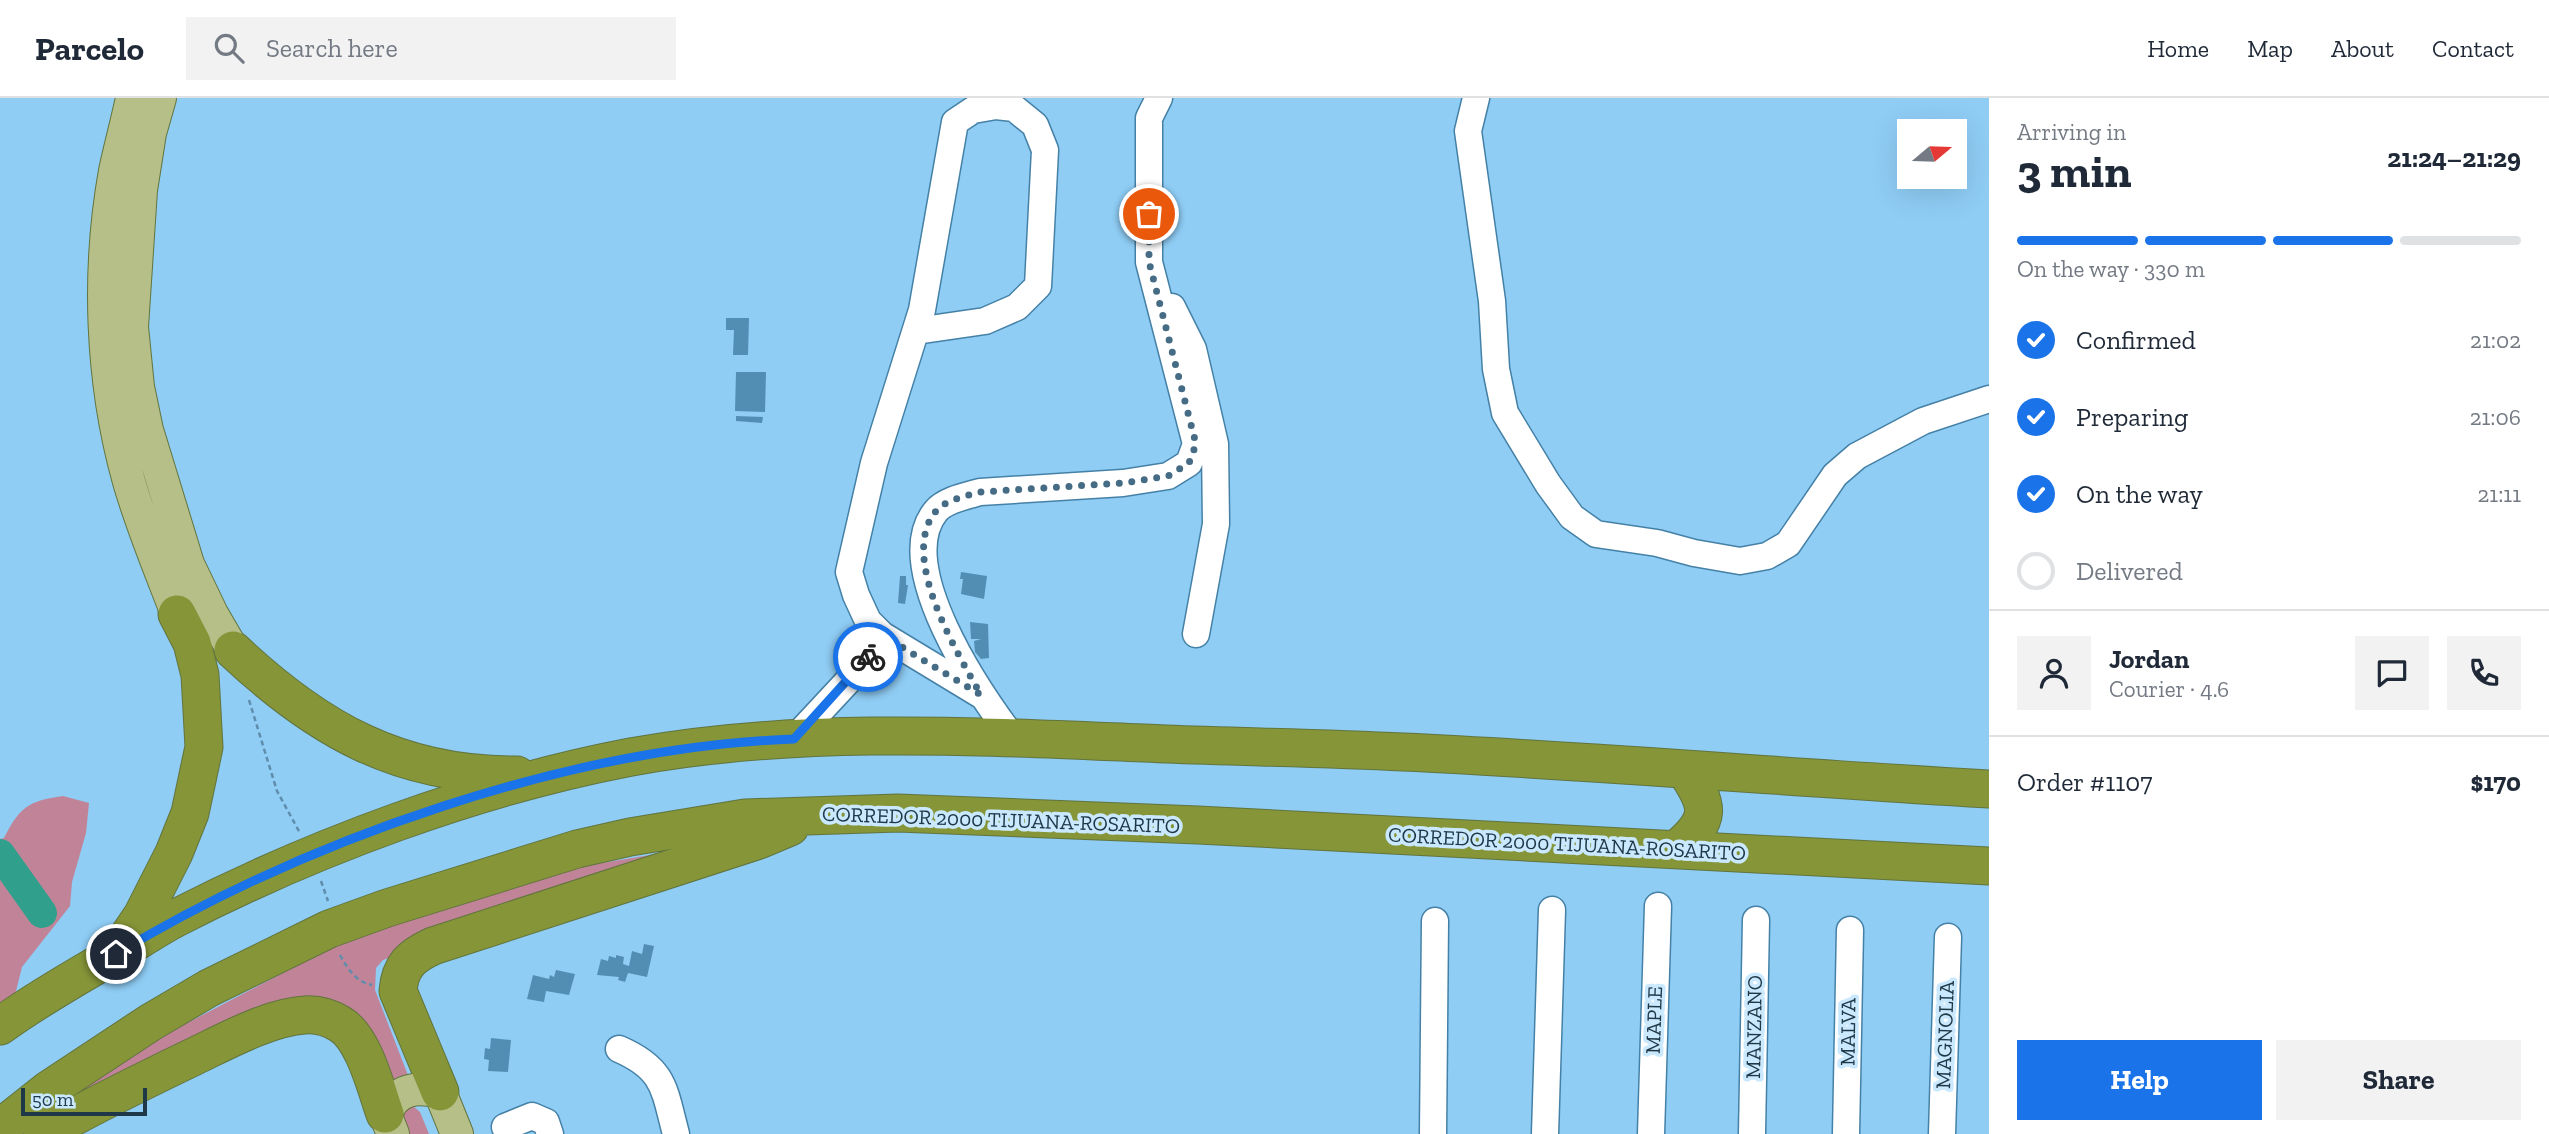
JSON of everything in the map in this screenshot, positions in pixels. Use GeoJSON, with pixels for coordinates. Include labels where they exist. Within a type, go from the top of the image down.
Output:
{"type":"FeatureCollection","features":[{"type":"Feature","properties":{"kind":"highway"},"geometry":{"type":"LineString","coordinates":[[116,954],[130,936],[174,853],[190,813],[204,747],[200,674],[192,643],[177,614]]}},
{"type":"Feature","properties":{"kind":"highway"},"geometry":{"type":"LineString","coordinates":[[233,650],[294,703],[337,729],[398,757],[433,768],[467,773],[557,774]]}},
{"type":"Feature","properties":{"kind":"highway"},"geometry":{"type":"LineString","coordinates":[[0,1026],[51,990],[171,921],[302,860],[434,810],[557,774],[630,757],[745,740],[852,737],[1013,738],[1405,752],[1989,789]]}},
{"type":"Feature","properties":{"kind":"highway"},"geometry":{"type":"LineString","coordinates":[[1678,849],[1701,826],[1704,803],[1685,770]]}},
{"type":"Feature","properties":{"kind":"highway"},"geometry":{"type":"LineString","coordinates":[[440,1092],[398,991],[399,975],[406,962],[419,953],[759,840],[822,814]]}},
{"type":"Feature","properties":{"kind":"highway","name":"CORREDOR 2000 TIJUANA-ROSARITO"},"geometry":{"type":"LineString","coordinates":[[0,1128],[48,1090],[151,1022],[209,988],[337,926],[577,849],[630,837],[745,818],[822,814],[926,814],[1989,866]]}},
{"type":"Feature","properties":{"kind":"highway"},"geometry":{"type":"LineString","coordinates":[[42,1134],[103,1100],[224,1041],[281,1020],[305,1015],[325,1017],[343,1026],[358,1044],[389,1124]]}},
{"type":"Feature","properties":{"kind":"main road"},"geometry":{"type":"LineString","coordinates":[[132,98],[115,171],[109,220],[105,288],[110,388],[128,477],[177,614]]}},
{"type":"Feature","properties":{"kind":"main road"},"geometry":{"type":"LineString","coordinates":[[160,98],[150,134],[141,190],[132,327],[138,387],[147,430],[188,565],[233,650]]}},
{"type":"Feature","properties":{"kind":"main road"},"geometry":{"type":"LineString","coordinates":[[389,1124],[398,1095],[411,1089],[423,1088],[440,1092],[457,1134]]}},
{"type":"Feature","properties":{"kind":"street"},"geometry":{"type":"LineString","coordinates":[[1013,738],[981,695],[940,620],[925,569],[924,532],[937,509],[960,497],[980,492],[1123,483],[1157,478],[1168,476],[1189,463],[1196,444],[1149,262],[1149,118],[1159,98]]}},
{"type":"Feature","properties":{"kind":"street"},"geometry":{"type":"LineString","coordinates":[[1476,98],[1468,131],[1492,301],[1496,369],[1505,412],[1548,484],[1572,517],[1595,534],[1657,543],[1740,561],[1767,556],[1788,544],[1835,475],[1857,456],[1923,421],[1989,398]]}},
{"type":"Feature","properties":{"kind":"street"},"geometry":{"type":"LineString","coordinates":[[916,331],[985,321],[1017,307],[1038,286],[1045,150],[1035,125],[1014,108],[996,106],[973,110],[956,122],[922,310],[874,463],[849,572],[868,621],[882,635],[981,695]]}},
{"type":"Feature","properties":{"kind":"street"},"geometry":{"type":"LineString","coordinates":[[1149,262],[1193,349],[1214,444],[1216,524],[1196,634]]}},
{"type":"Feature","properties":{"kind":"street"},"geometry":{"type":"LineString","coordinates":[[177,614],[233,650]]}},
{"type":"Feature","properties":{"kind":"street"},"geometry":{"type":"LineString","coordinates":[[794,739],[863,665],[882,635]]}},
{"type":"Feature","properties":{"kind":"street","name":"MAPLE"},"geometry":{"type":"LineString","coordinates":[[1651,1134],[1658,906]]}},
{"type":"Feature","properties":{"kind":"street"},"geometry":{"type":"LineString","coordinates":[[1545,1134],[1552,910]]}},
{"type":"Feature","properties":{"kind":"street","name":"MANZANO"},"geometry":{"type":"LineString","coordinates":[[1752,1134],[1756,920]]}},
{"type":"Feature","properties":{"kind":"street"},"geometry":{"type":"LineString","coordinates":[[1433,1134],[1435,921]]}},
{"type":"Feature","properties":{"kind":"street","name":"MALVA"},"geometry":{"type":"LineString","coordinates":[[1846,1134],[1850,930]]}},
{"type":"Feature","properties":{"kind":"street","name":"MAGNOLIA"},"geometry":{"type":"LineString","coordinates":[[1942,1134],[1948,937]]}},
{"type":"Feature","properties":{"kind":"street"},"geometry":{"type":"LineString","coordinates":[[619,1049],[650,1066],[659,1079],[676,1134]]}},
{"type":"Feature","properties":{"kind":"street"},"geometry":{"type":"LineString","coordinates":[[508,1134],[505,1127],[532,1116],[546,1122],[550,1134]]}},
{"type":"Feature","properties":{"kind":"shaded area"},"geometry":{"type":"Polygon","coordinates":[[[63,796],[89,803],[86,833],[72,882],[70,906],[22,967],[11,1011],[0,1018],[0,839],[4,838],[26,807],[41,800],[63,796]]]}},
{"type":"Feature","properties":{"kind":"shaded area"},"geometry":{"type":"Polygon","coordinates":[[[662,853],[383,960],[376,968],[375,990],[411,1083],[393,1089],[331,1008],[42,1112],[151,1042],[321,950],[436,905],[590,865],[662,853]]]}},
{"type":"Feature","properties":{"kind":"shaded area"},"geometry":{"type":"Polygon","coordinates":[[[413,1106],[420,1112],[429,1134],[401,1134],[399,1112],[413,1106]]]}},
{"type":"Feature","properties":{"kind":"building"},"geometry":{"type":"Polygon","coordinates":[[[726,318],[749,318],[748,355],[733,355],[734,330],[726,330],[726,318]]]}},
{"type":"Feature","properties":{"kind":"building"},"geometry":{"type":"Polygon","coordinates":[[[736,372],[766,372],[765,412],[735,411],[736,372]]]}},
{"type":"Feature","properties":{"kind":"building"},"geometry":{"type":"Polygon","coordinates":[[[736,416],[763,417],[762,423],[736,421],[736,416]]]}},
{"type":"Feature","properties":{"kind":"building"},"geometry":{"type":"Polygon","coordinates":[[[961,572],[987,576],[984,599],[961,594],[961,572]]]}},
{"type":"Feature","properties":{"kind":"building"},"geometry":{"type":"Polygon","coordinates":[[[900,576],[906,576],[908,585],[905,604],[898,603],[900,576]]]}},
{"type":"Feature","properties":{"kind":"building"},"geometry":{"type":"Polygon","coordinates":[[[970,622],[988,624],[989,658],[981,659],[975,652],[974,641],[981,639],[971,639],[970,622]]]}},
{"type":"Feature","properties":{"kind":"building"},"geometry":{"type":"Polygon","coordinates":[[[644,944],[654,946],[647,977],[628,973],[625,982],[618,980],[619,977],[597,975],[601,959],[608,961],[609,956],[616,958],[616,955],[624,957],[623,964],[629,966],[632,951],[642,954],[644,944]]]}},
{"type":"Feature","properties":{"kind":"building"},"geometry":{"type":"Polygon","coordinates":[[[556,970],[575,974],[569,995],[546,991],[544,1002],[527,999],[533,975],[549,979],[550,975],[554,977],[556,970]]]}},
{"type":"Feature","properties":{"kind":"building"},"geometry":{"type":"Polygon","coordinates":[[[491,1038],[511,1040],[508,1072],[488,1071],[489,1060],[484,1059],[485,1048],[490,1049],[491,1038]]]}},
{"type":"Feature","properties":{"kind":"waterway"},"geometry":{"type":"LineString","coordinates":[[0,854],[42,913]]}},
{"type":"Feature","properties":{"kind":"way so far"},"geometry":{"type":"LineString","coordinates":[[868,657],[882,635],[981,695],[940,620],[925,569],[924,532],[937,509],[960,497],[980,492],[1123,483],[1168,476],[1189,463],[1196,444],[1149,262],[1149,214]]}},
{"type":"Feature","properties":{"kind":"route"},"geometry":{"type":"LineString","coordinates":[[116,954],[171,921],[234,890],[302,860],[434,810],[557,774],[630,757],[745,740],[794,739],[868,657]]}}]}
